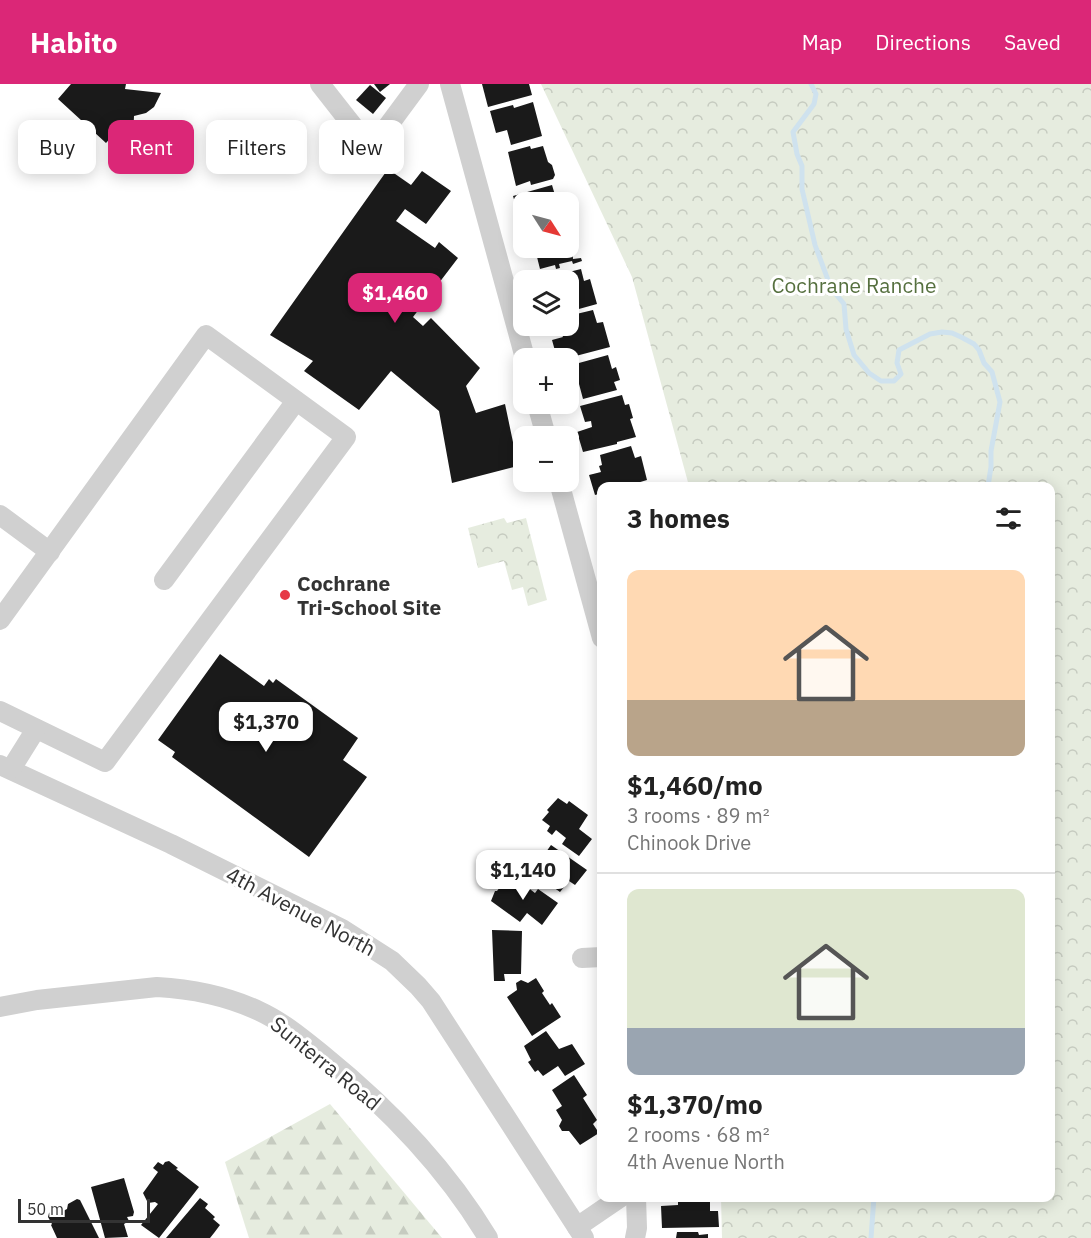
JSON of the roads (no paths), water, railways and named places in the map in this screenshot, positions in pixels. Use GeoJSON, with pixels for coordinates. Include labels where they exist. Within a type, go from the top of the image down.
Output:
{"type":"FeatureCollection","features":[{"type":"Feature","properties":{"kind":"street"},"geometry":{"type":"LineString","coordinates":[[320,84],[371,149],[419,84]]}},
{"type":"Feature","properties":{"kind":"street"},"geometry":{"type":"LineString","coordinates":[[450,84],[522,348]]}},
{"type":"Feature","properties":{"kind":"street"},"geometry":{"type":"LineString","coordinates":[[0,620],[206,335],[346,437],[105,762],[0,711]]}},
{"type":"Feature","properties":{"kind":"street"},"geometry":{"type":"LineString","coordinates":[[164,580],[296,400]]}},
{"type":"Feature","properties":{"kind":"street"},"geometry":{"type":"LineString","coordinates":[[562,492],[597,620]]}},
{"type":"Feature","properties":{"kind":"street"},"geometry":{"type":"LineString","coordinates":[[0,515],[50,552]]}},
{"type":"Feature","properties":{"kind":"street"},"geometry":{"type":"LineString","coordinates":[[5,767],[36,729]]}},
{"type":"Feature","properties":{"kind":"street","name":"4th Avenue North"},"geometry":{"type":"LineString","coordinates":[[5,767],[171,844],[342,929],[392,961],[431,1001],[580,1233]]}},
{"type":"Feature","properties":{"kind":"street","name":"Sunterra Road"},"geometry":{"type":"LineString","coordinates":[[0,1007],[48,999],[157,987],[176,988],[225,998],[259,1011],[296,1033],[363,1088],[443,1176],[488,1238]]}},
{"type":"Feature","properties":{"kind":"street"},"geometry":{"type":"LineString","coordinates":[[580,1233],[615,1202]]}},
{"type":"Feature","properties":{"kind":"street"},"geometry":{"type":"LineString","coordinates":[[635,1238],[638,1228],[636,1202]]}},
{"type":"Feature","properties":{"kind":"waterway"},"geometry":{"type":"LineString","coordinates":[[811,84],[816,94],[814,104],[793,132],[802,166],[802,189],[815,245],[831,288],[844,304],[846,329],[854,355],[869,373],[881,381],[894,381],[901,374],[897,363],[899,350],[930,334],[952,333],[974,344],[984,363],[992,372],[1000,402],[991,451],[989,482]]}},
{"type":"Feature","properties":{"kind":"waterway"},"geometry":{"type":"LineString","coordinates":[[871,1238],[874,1202]]}},
{"type":"Feature","properties":{"kind":"place","name":"Cochrane Tri-School Site"},"geometry":{"type":"Point","coordinates":[285,595]}},
{"type":"Feature","properties":{"kind":"park label","name":"Cochrane Ranche"},"geometry":{"type":"Point","coordinates":[854,285]}}]}
